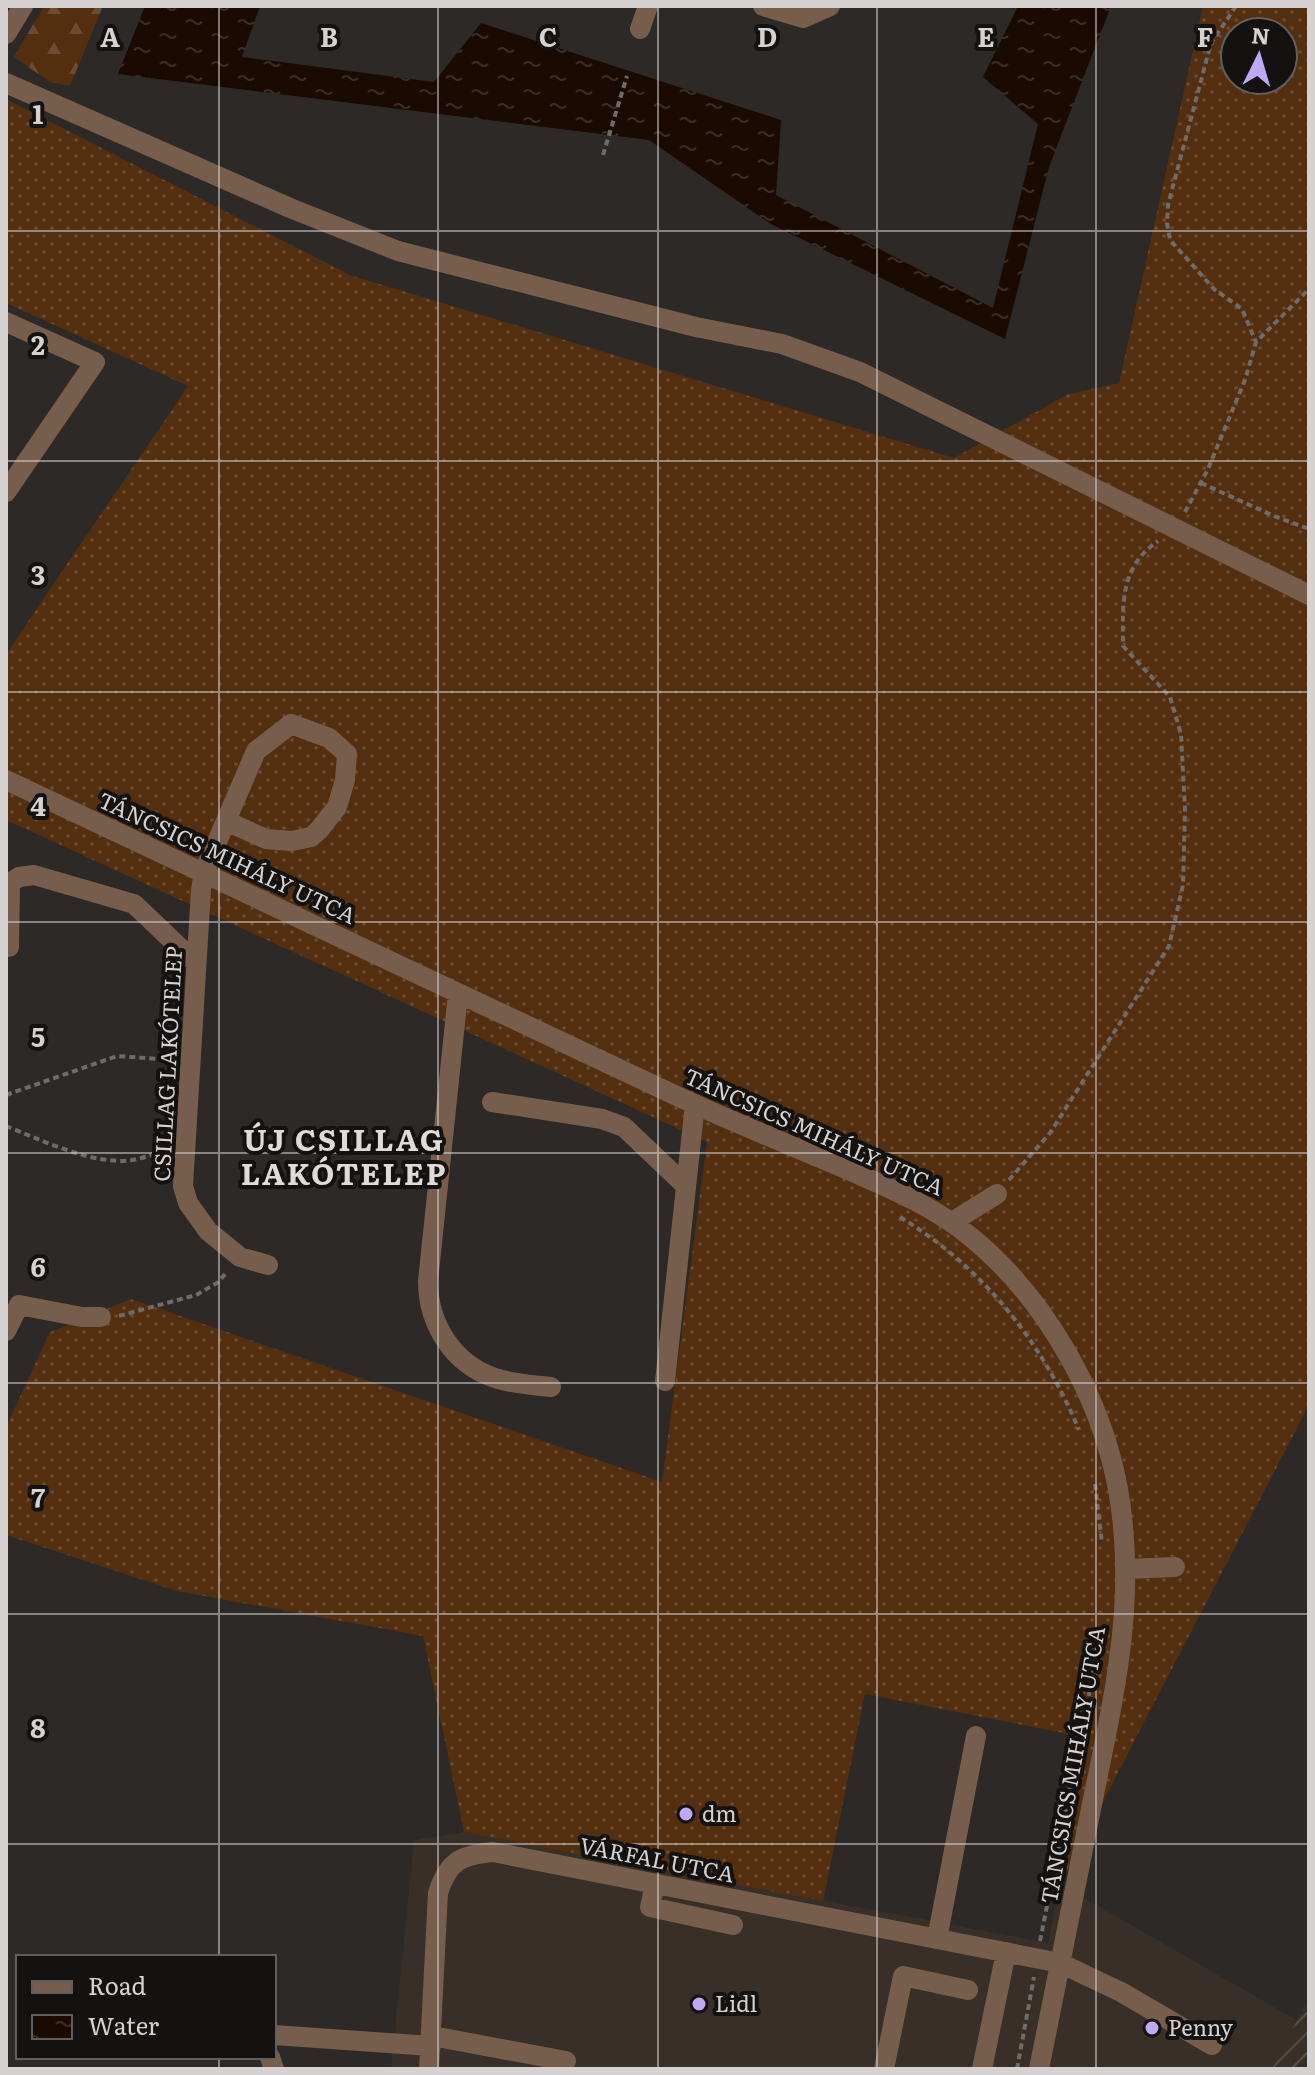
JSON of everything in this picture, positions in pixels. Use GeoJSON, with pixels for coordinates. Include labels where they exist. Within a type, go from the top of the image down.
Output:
{"type":"FeatureCollection","features":[{"type":"Feature","properties":{"kind":"street"},"geometry":{"type":"LineString","coordinates":[[6,34],[23,6]]}},
{"type":"Feature","properties":{"kind":"street"},"geometry":{"type":"LineString","coordinates":[[640,29],[648,6]]}},
{"type":"Feature","properties":{"kind":"street"},"geometry":{"type":"LineString","coordinates":[[763,6],[803,18],[830,6]]}},
{"type":"Feature","properties":{"kind":"street"},"geometry":{"type":"LineString","coordinates":[[6,83],[290,208],[398,251],[696,327],[782,344],[860,372],[1309,595]]}},
{"type":"Feature","properties":{"kind":"street"},"geometry":{"type":"LineString","coordinates":[[6,322],[95,362],[6,492]]}},
{"type":"Feature","properties":{"kind":"street"},"geometry":{"type":"LineString","coordinates":[[291,724],[329,738],[347,754],[345,780],[337,807],[311,837],[292,841],[266,839],[226,821],[256,751],[291,724]]}},
{"type":"Feature","properties":{"kind":"street","name":"TÁNCSICS MIHÁLY UTCA"},"geometry":{"type":"LineString","coordinates":[[6,780],[695,1104],[908,1196],[952,1222],[978,1243],[1027,1295],[1061,1344],[1099,1423],[1111,1460],[1122,1515],[1126,1569],[1126,1602],[1116,1687],[1039,2069]]}},
{"type":"Feature","properties":{"kind":"street","name":"CSILLAG LAKÓTELEP"},"geometry":{"type":"LineString","coordinates":[[226,821],[204,872],[201,890],[183,1186],[188,1203],[208,1231],[240,1257],[268,1265]]}},
{"type":"Feature","properties":{"kind":"street"},"geometry":{"type":"LineString","coordinates":[[9,947],[10,883],[19,877],[34,875],[134,904],[196,963]]}},
{"type":"Feature","properties":{"kind":"street"},"geometry":{"type":"LineString","coordinates":[[458,994],[428,1299],[436,1325],[445,1340],[475,1368],[508,1382],[551,1387]]}},
{"type":"Feature","properties":{"kind":"street"},"geometry":{"type":"LineString","coordinates":[[492,1102],[593,1117],[624,1127],[686,1186]]}},
{"type":"Feature","properties":{"kind":"street"},"geometry":{"type":"LineString","coordinates":[[665,1381],[695,1104]]}},
{"type":"Feature","properties":{"kind":"street"},"geometry":{"type":"LineString","coordinates":[[952,1222],[997,1194]]}},
{"type":"Feature","properties":{"kind":"street"},"geometry":{"type":"LineString","coordinates":[[6,1331],[19,1305],[82,1317],[101,1317]]}},
{"type":"Feature","properties":{"kind":"street"},"geometry":{"type":"LineString","coordinates":[[1126,1569],[1175,1567]]}},
{"type":"Feature","properties":{"kind":"street"},"geometry":{"type":"LineString","coordinates":[[937,1939],[976,1736]]}},
{"type":"Feature","properties":{"kind":"street","name":"VÁRFAL UTCA"},"geometry":{"type":"LineString","coordinates":[[429,2069],[438,1893],[443,1878],[459,1859],[471,1854],[493,1852],[1060,1963],[1121,1992],[1212,2045]]}},
{"type":"Feature","properties":{"kind":"street"},"geometry":{"type":"LineString","coordinates":[[655,1884],[650,1907],[733,1925]]}},
{"type":"Feature","properties":{"kind":"street"},"geometry":{"type":"LineString","coordinates":[[982,2069],[1006,1952]]}},
{"type":"Feature","properties":{"kind":"street"},"geometry":{"type":"LineString","coordinates":[[884,2069],[903,1976],[968,1990]]}},
{"type":"Feature","properties":{"kind":"street"},"geometry":{"type":"LineString","coordinates":[[276,2035],[432,2041],[566,2061]]}},
{"type":"Feature","properties":{"kind":"path"},"geometry":{"type":"LineString","coordinates":[[1236,6],[1211,43],[1168,205],[1167,223],[1170,240],[1185,258],[1214,289],[1242,309],[1256,342]]}},
{"type":"Feature","properties":{"kind":"path"},"geometry":{"type":"LineString","coordinates":[[603,155],[627,76]]}},
{"type":"Feature","properties":{"kind":"path"},"geometry":{"type":"LineString","coordinates":[[997,1194],[1050,1133],[1169,946],[1183,885],[1185,810],[1181,734],[1170,697],[1123,646],[1123,596],[1132,569],[1146,549],[1176,529],[1201,483],[1245,380],[1256,342],[1309,289]]}},
{"type":"Feature","properties":{"kind":"path"},"geometry":{"type":"LineString","coordinates":[[1201,483],[1309,529]]}},
{"type":"Feature","properties":{"kind":"path"},"geometry":{"type":"LineString","coordinates":[[6,1095],[117,1056],[190,1062]]}},
{"type":"Feature","properties":{"kind":"path"},"geometry":{"type":"LineString","coordinates":[[6,1126],[88,1156],[112,1161],[152,1155],[185,1142]]}},
{"type":"Feature","properties":{"kind":"path"},"geometry":{"type":"LineString","coordinates":[[889,1212],[942,1245],[996,1296],[1049,1369],[1082,1437]]}},
{"type":"Feature","properties":{"kind":"path"},"geometry":{"type":"LineString","coordinates":[[101,1317],[124,1316],[196,1295],[217,1283],[240,1257]]}},
{"type":"Feature","properties":{"kind":"path"},"geometry":{"type":"LineString","coordinates":[[1094,1477],[1103,1546]]}},
{"type":"Feature","properties":{"kind":"path"},"geometry":{"type":"LineString","coordinates":[[1017,2069],[1100,1639]]}},
{"type":"Feature","properties":{"kind":"shaded area"},"geometry":{"type":"Polygon","coordinates":[[[464,1832],[1048,1943],[1060,1884],[1297,2020],[1272,2069],[391,2069],[414,1840],[464,1832]]]}},
{"type":"Feature","properties":{"kind":"shaded area"},"geometry":{"type":"Polygon","coordinates":[[[1309,1998],[1309,2069],[1272,2069],[1297,2020],[1309,1998]]]}},
{"type":"Feature","properties":{"kind":"green space"},"geometry":{"type":"Polygon","coordinates":[[[44,6],[103,6],[70,86],[50,82],[14,57],[44,6]]]}},
{"type":"Feature","properties":{"kind":"green space"},"geometry":{"type":"Polygon","coordinates":[[[1203,6],[1309,6],[1309,1405],[1060,1884],[1089,1738],[865,1694],[823,1901],[464,1832],[423,1636],[177,1591],[6,1535],[6,1427],[50,1332],[131,1299],[662,1482],[707,1142],[6,820],[6,654],[188,386],[6,303],[6,99],[350,275],[954,458],[1068,394],[1119,383],[1203,6]]]}},
{"type":"Feature","properties":{"kind":"water"},"geometry":{"type":"Polygon","coordinates":[[[145,6],[260,6],[242,57],[434,82],[481,23],[781,120],[776,195],[993,308],[1038,124],[983,77],[1018,6],[1111,6],[1049,167],[1005,339],[771,224],[649,140],[118,74],[145,6]]]}},
{"type":"Feature","properties":{"kind":"place","name":"dm"},"geometry":{"type":"Point","coordinates":[686,1814]}},
{"type":"Feature","properties":{"kind":"place","name":"Lidl"},"geometry":{"type":"Point","coordinates":[699,2004]}},
{"type":"Feature","properties":{"kind":"place","name":"Penny"},"geometry":{"type":"Point","coordinates":[1152,2028]}},
{"type":"Feature","properties":{"kind":"district","name":"ÚJ CSILLAG LAKÓTELEP"},"geometry":{"type":"Point","coordinates":[344,1158]}}]}
